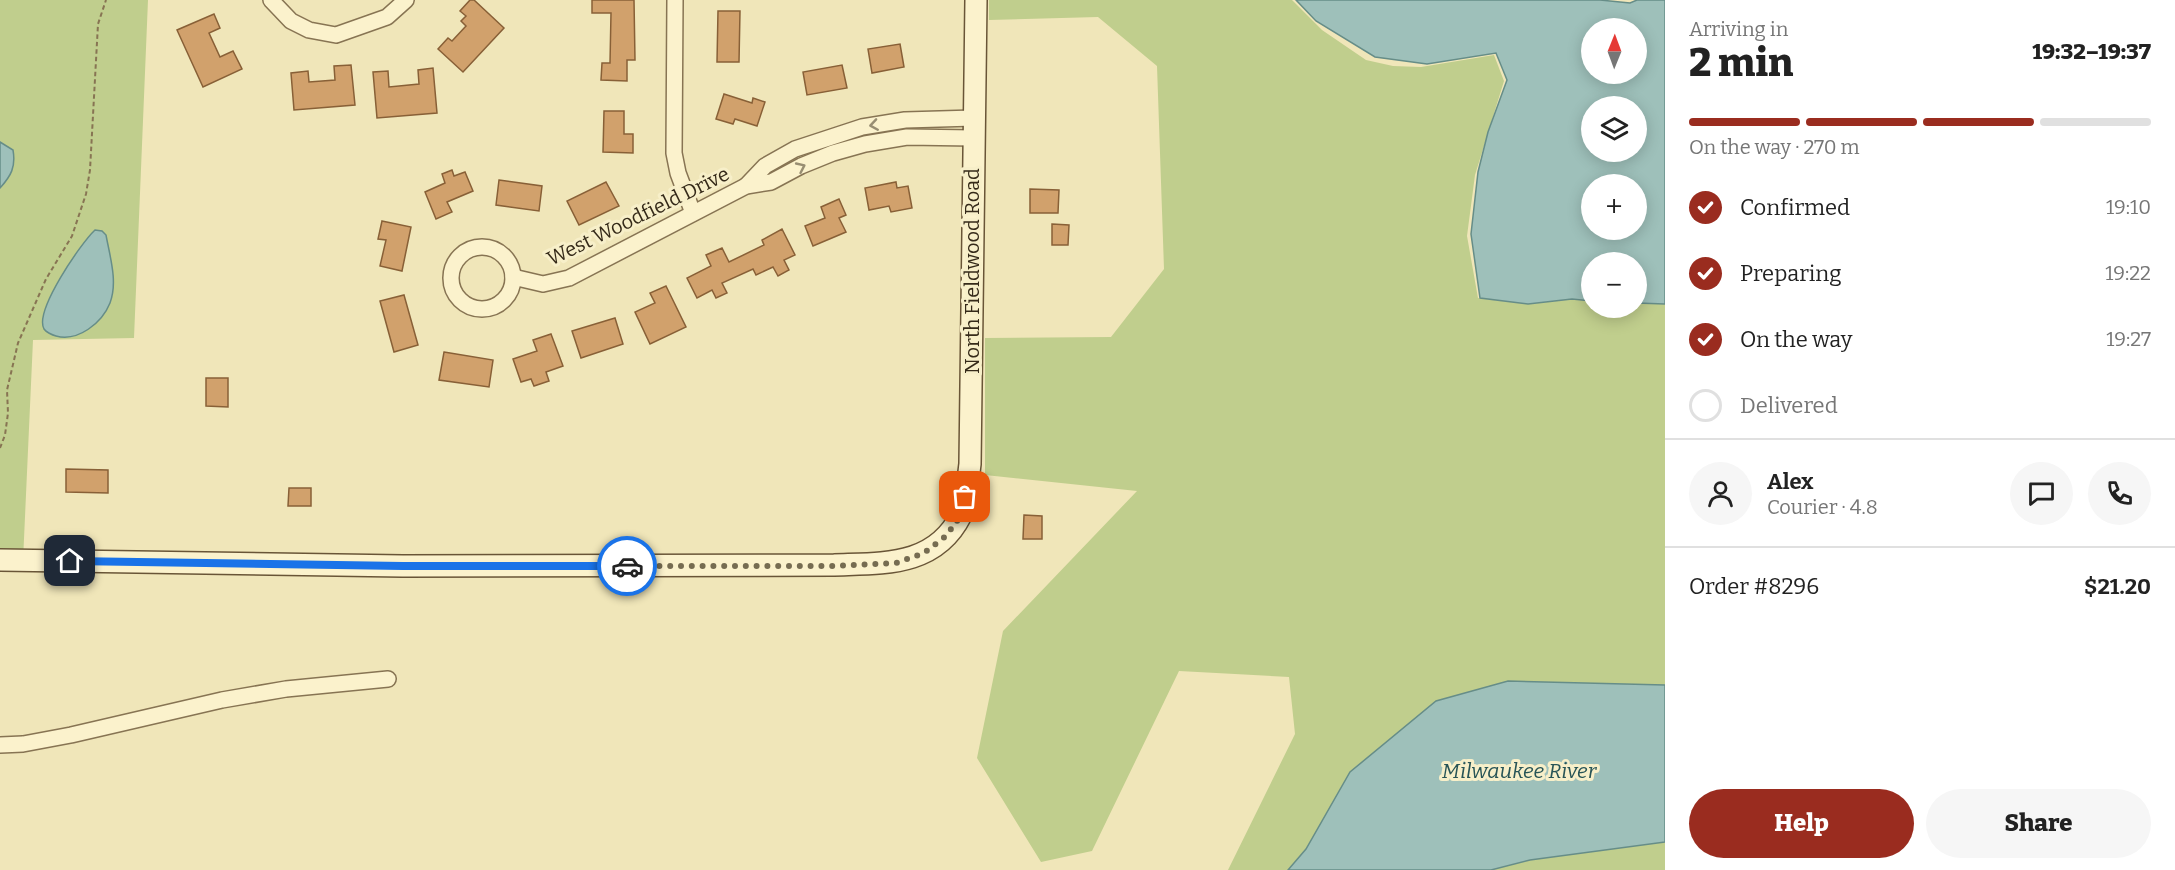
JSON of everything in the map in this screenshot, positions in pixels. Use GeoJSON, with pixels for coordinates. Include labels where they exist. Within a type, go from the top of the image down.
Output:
{"type":"FeatureCollection","features":[{"type":"Feature","properties":{"kind":"street"},"geometry":{"type":"LineString","coordinates":[[271,0],[291,21],[309,30],[336,35],[387,17],[406,0]]}},
{"type":"Feature","properties":{"kind":"street"},"geometry":{"type":"LineString","coordinates":[[675,0],[674,153],[684,192],[693,213]]}},
{"type":"Feature","properties":{"kind":"street","name":"North Fieldwood Road"},"geometry":{"type":"LineString","coordinates":[[0,560],[403,566],[834,566],[896,563],[924,553],[946,536],[962,514],[970,464],[976,0]]}},
{"type":"Feature","properties":{"kind":"street"},"geometry":{"type":"LineString","coordinates":[[905,120],[907,137]]}},
{"type":"Feature","properties":{"kind":"street","name":"West Woodfield Drive"},"geometry":{"type":"LineString","coordinates":[[746,186],[765,166],[795,149],[862,127],[905,120],[973,128]]}},
{"type":"Feature","properties":{"kind":"street","name":"West Woodfield Drive"},"geometry":{"type":"LineString","coordinates":[[513,277],[543,284],[569,278],[746,186],[771,182],[833,153],[865,144],[973,128]]}},
{"type":"Feature","properties":{"kind":"street"},"geometry":{"type":"LineString","coordinates":[[826,137],[833,153]]}},
{"type":"Feature","properties":{"kind":"street"},"geometry":{"type":"LineString","coordinates":[[480,247],[490,248],[507,258],[513,277],[512,287],[507,296],[490,308],[480,308],[470,306],[461,300],[455,292],[452,272],[455,262],[462,255],[470,249],[480,247]]}},
{"type":"Feature","properties":{"kind":"street"},"geometry":{"type":"LineString","coordinates":[[0,745],[23,744],[71,735],[254,694],[388,678]]}},
{"type":"Feature","properties":{"kind":"path"},"geometry":{"type":"LineString","coordinates":[[0,448],[5,435],[8,413],[7,390],[18,343],[46,279],[72,236],[87,194],[98,24],[106,0]]}},
{"type":"Feature","properties":{"kind":"green space"},"geometry":{"type":"Polygon","coordinates":[[[0,0],[148,0],[134,338],[33,340],[23,561],[0,560],[0,0]]]}},
{"type":"Feature","properties":{"kind":"green space"},"geometry":{"type":"Polygon","coordinates":[[[989,0],[1292,0],[1322,30],[1366,60],[1393,66],[1421,67],[1494,55],[1504,81],[1475,175],[1467,236],[1478,298],[1528,304],[1581,300],[1581,318],[1647,318],[1647,303],[1665,304],[1665,685],[1508,681],[1306,849],[1288,870],[1228,870],[1295,734],[1289,677],[1179,671],[1092,851],[1041,862],[977,758],[1003,631],[1137,491],[985,475],[985,338],[1111,337],[1164,269],[1157,66],[1098,17],[989,20],[989,0]]]}},
{"type":"Feature","properties":{"kind":"green space"},"geometry":{"type":"Polygon","coordinates":[[[1665,842],[1665,870],[1491,870],[1530,860],[1665,842]]]}},
{"type":"Feature","properties":{"kind":"water"},"geometry":{"type":"Polygon","coordinates":[[[1296,0],[1600,0],[1630,3],[1637,0],[1665,0],[1665,304],[1647,303],[1647,252],[1581,252],[1581,300],[1528,304],[1480,298],[1471,234],[1478,172],[1488,132],[1507,80],[1496,53],[1427,64],[1375,57],[1316,21],[1296,0]]]}},
{"type":"Feature","properties":{"kind":"water"},"geometry":{"type":"Polygon","coordinates":[[[0,142],[13,150],[14,161],[10,175],[0,188],[0,142]]]}},
{"type":"Feature","properties":{"kind":"water"},"geometry":{"type":"Polygon","coordinates":[[[95,230],[102,231],[106,235],[113,278],[110,303],[95,324],[81,333],[64,337],[53,335],[44,329],[43,320],[52,293],[70,262],[95,230]]]}},
{"type":"Feature","properties":{"kind":"water","name":"Milwaukee River"},"geometry":{"type":"Polygon","coordinates":[[[1508,681],[1665,685],[1665,842],[1530,860],[1491,870],[1288,870],[1306,849],[1350,772],[1436,701],[1508,681]]]}},
{"type":"Feature","properties":{"kind":"building"},"geometry":{"type":"Polygon","coordinates":[[[470,0],[474,0],[504,28],[463,72],[438,49],[448,38],[452,41],[466,26],[461,21],[466,16],[460,11],[470,0]]]}},
{"type":"Feature","properties":{"kind":"building"},"geometry":{"type":"Polygon","coordinates":[[[592,0],[634,0],[635,60],[627,60],[627,81],[601,80],[602,63],[610,63],[611,13],[592,13],[592,0]]]}},
{"type":"Feature","properties":{"kind":"building"},"geometry":{"type":"Polygon","coordinates":[[[718,11],[740,11],[739,62],[717,62],[718,11]]]}},
{"type":"Feature","properties":{"kind":"building"},"geometry":{"type":"Polygon","coordinates":[[[214,14],[220,28],[209,33],[220,57],[233,51],[242,69],[203,87],[177,30],[214,14]]]}},
{"type":"Feature","properties":{"kind":"building"},"geometry":{"type":"Polygon","coordinates":[[[900,44],[904,67],[872,73],[868,49],[900,44]]]}},
{"type":"Feature","properties":{"kind":"building"},"geometry":{"type":"Polygon","coordinates":[[[351,65],[355,105],[294,110],[291,73],[308,71],[309,82],[335,80],[334,66],[351,65]]]}},
{"type":"Feature","properties":{"kind":"building"},"geometry":{"type":"Polygon","coordinates":[[[842,65],[847,88],[807,95],[803,72],[842,65]]]}},
{"type":"Feature","properties":{"kind":"building"},"geometry":{"type":"Polygon","coordinates":[[[433,68],[437,113],[377,118],[373,72],[388,71],[389,87],[419,84],[418,70],[433,68]]]}},
{"type":"Feature","properties":{"kind":"building"},"geometry":{"type":"Polygon","coordinates":[[[724,94],[752,103],[753,98],[765,102],[757,126],[735,119],[733,124],[716,119],[724,94]]]}},
{"type":"Feature","properties":{"kind":"building"},"geometry":{"type":"Polygon","coordinates":[[[604,111],[624,111],[624,134],[633,134],[633,153],[603,152],[604,111]]]}},
{"type":"Feature","properties":{"kind":"building"},"geometry":{"type":"Polygon","coordinates":[[[452,170],[454,176],[465,172],[473,191],[447,202],[452,212],[436,219],[425,192],[445,183],[442,174],[452,170]]]}},
{"type":"Feature","properties":{"kind":"building"},"geometry":{"type":"Polygon","coordinates":[[[499,180],[542,186],[539,211],[496,205],[499,180]]]}},
{"type":"Feature","properties":{"kind":"building"},"geometry":{"type":"Polygon","coordinates":[[[606,182],[619,206],[579,225],[567,201],[606,182]]]}},
{"type":"Feature","properties":{"kind":"building"},"geometry":{"type":"Polygon","coordinates":[[[896,182],[897,188],[908,186],[912,208],[891,212],[889,206],[869,210],[865,188],[896,182]]]}},
{"type":"Feature","properties":{"kind":"building"},"geometry":{"type":"Polygon","coordinates":[[[1030,189],[1059,190],[1058,213],[1030,213],[1030,189]]]}},
{"type":"Feature","properties":{"kind":"building"},"geometry":{"type":"Polygon","coordinates":[[[839,199],[846,215],[839,218],[846,232],[813,246],[805,226],[825,218],[821,207],[839,199]]]}},
{"type":"Feature","properties":{"kind":"building"},"geometry":{"type":"Polygon","coordinates":[[[382,221],[411,227],[402,271],[380,266],[386,240],[378,239],[382,221]]]}},
{"type":"Feature","properties":{"kind":"building"},"geometry":{"type":"Polygon","coordinates":[[[1052,224],[1069,225],[1068,245],[1052,245],[1052,224]]]}},
{"type":"Feature","properties":{"kind":"building"},"geometry":{"type":"Polygon","coordinates":[[[782,229],[795,255],[784,260],[789,270],[778,276],[773,267],[756,275],[753,269],[722,283],[727,293],[716,298],[712,290],[697,298],[687,278],[711,266],[706,255],[722,248],[729,262],[764,245],[762,240],[782,229]]]}},
{"type":"Feature","properties":{"kind":"building"},"geometry":{"type":"Polygon","coordinates":[[[666,286],[686,327],[650,344],[635,312],[655,303],[650,293],[666,286]]]}},
{"type":"Feature","properties":{"kind":"building"},"geometry":{"type":"Polygon","coordinates":[[[404,295],[418,345],[394,352],[380,301],[404,295]]]}},
{"type":"Feature","properties":{"kind":"building"},"geometry":{"type":"Polygon","coordinates":[[[615,318],[623,344],[581,358],[572,331],[615,318]]]}},
{"type":"Feature","properties":{"kind":"building"},"geometry":{"type":"Polygon","coordinates":[[[551,334],[563,366],[546,372],[549,381],[534,386],[531,379],[521,382],[513,359],[537,351],[533,340],[551,334]]]}},
{"type":"Feature","properties":{"kind":"building"},"geometry":{"type":"Polygon","coordinates":[[[444,352],[493,360],[489,387],[439,380],[444,352]]]}},
{"type":"Feature","properties":{"kind":"building"},"geometry":{"type":"Polygon","coordinates":[[[206,378],[228,378],[228,407],[206,406],[206,378]]]}},
{"type":"Feature","properties":{"kind":"building"},"geometry":{"type":"Polygon","coordinates":[[[66,469],[108,470],[108,493],[66,492],[66,469]]]}},
{"type":"Feature","properties":{"kind":"building"},"geometry":{"type":"Polygon","coordinates":[[[289,488],[311,488],[311,506],[288,506],[289,488]]]}},
{"type":"Feature","properties":{"kind":"building"},"geometry":{"type":"Polygon","coordinates":[[[1024,515],[1042,516],[1042,539],[1023,539],[1024,515]]]}},
{"type":"Feature","properties":{"kind":"way so far"},"geometry":{"type":"LineString","coordinates":[[627,566],[834,566],[896,563],[924,553],[946,536],[962,514],[965,497]]}},
{"type":"Feature","properties":{"kind":"route"},"geometry":{"type":"LineString","coordinates":[[70,561],[403,566],[627,566]]}}]}
